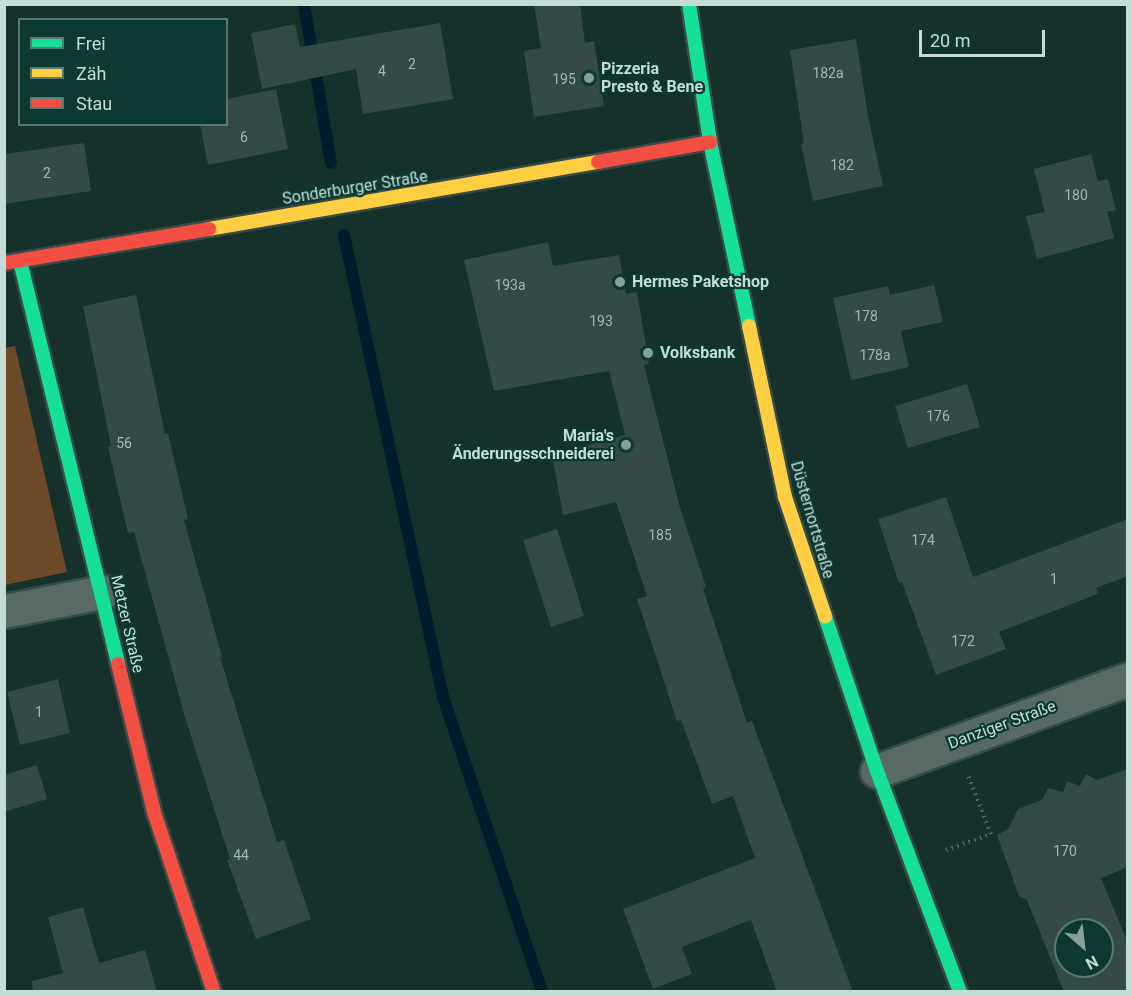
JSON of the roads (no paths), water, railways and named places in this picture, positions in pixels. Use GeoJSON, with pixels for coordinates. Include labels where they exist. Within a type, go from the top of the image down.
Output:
{"type":"FeatureCollection","features":[{"type":"Feature","properties":{"kind":"street","name":"Düsternortstraße"},"geometry":{"type":"LineString","coordinates":[[688,4],[710,142],[785,496],[876,771],[960,992]]}},
{"type":"Feature","properties":{"kind":"street","name":"Sonderburger Straße"},"geometry":{"type":"LineString","coordinates":[[4,263],[481,184],[710,142]]}},
{"type":"Feature","properties":{"kind":"street","name":"Metzer Straße"},"geometry":{"type":"LineString","coordinates":[[20,261],[103,592],[154,812],[214,992]]}},
{"type":"Feature","properties":{"kind":"street"},"geometry":{"type":"LineString","coordinates":[[4,611],[103,592]]}},
{"type":"Feature","properties":{"kind":"street","name":"Danziger Straße"},"geometry":{"type":"LineString","coordinates":[[876,771],[1128,679]]}},
{"type":"Feature","properties":{"kind":"waterway"},"geometry":{"type":"LineString","coordinates":[[304,4],[331,163]]}},
{"type":"Feature","properties":{"kind":"waterway"},"geometry":{"type":"LineString","coordinates":[[344,235],[443,697],[542,992]]}},
{"type":"Feature","properties":{"kind":"place","name":"Pizzeria Presto & Bene"},"geometry":{"type":"Point","coordinates":[589,78]}},
{"type":"Feature","properties":{"kind":"place","name":"Hermes Paketshop"},"geometry":{"type":"Point","coordinates":[620,282]}},
{"type":"Feature","properties":{"kind":"place","name":"Volksbank"},"geometry":{"type":"Point","coordinates":[648,353]}},
{"type":"Feature","properties":{"kind":"place","name":"Maria's Änderungsschneiderei"},"geometry":{"type":"Point","coordinates":[626,445]}}]}
